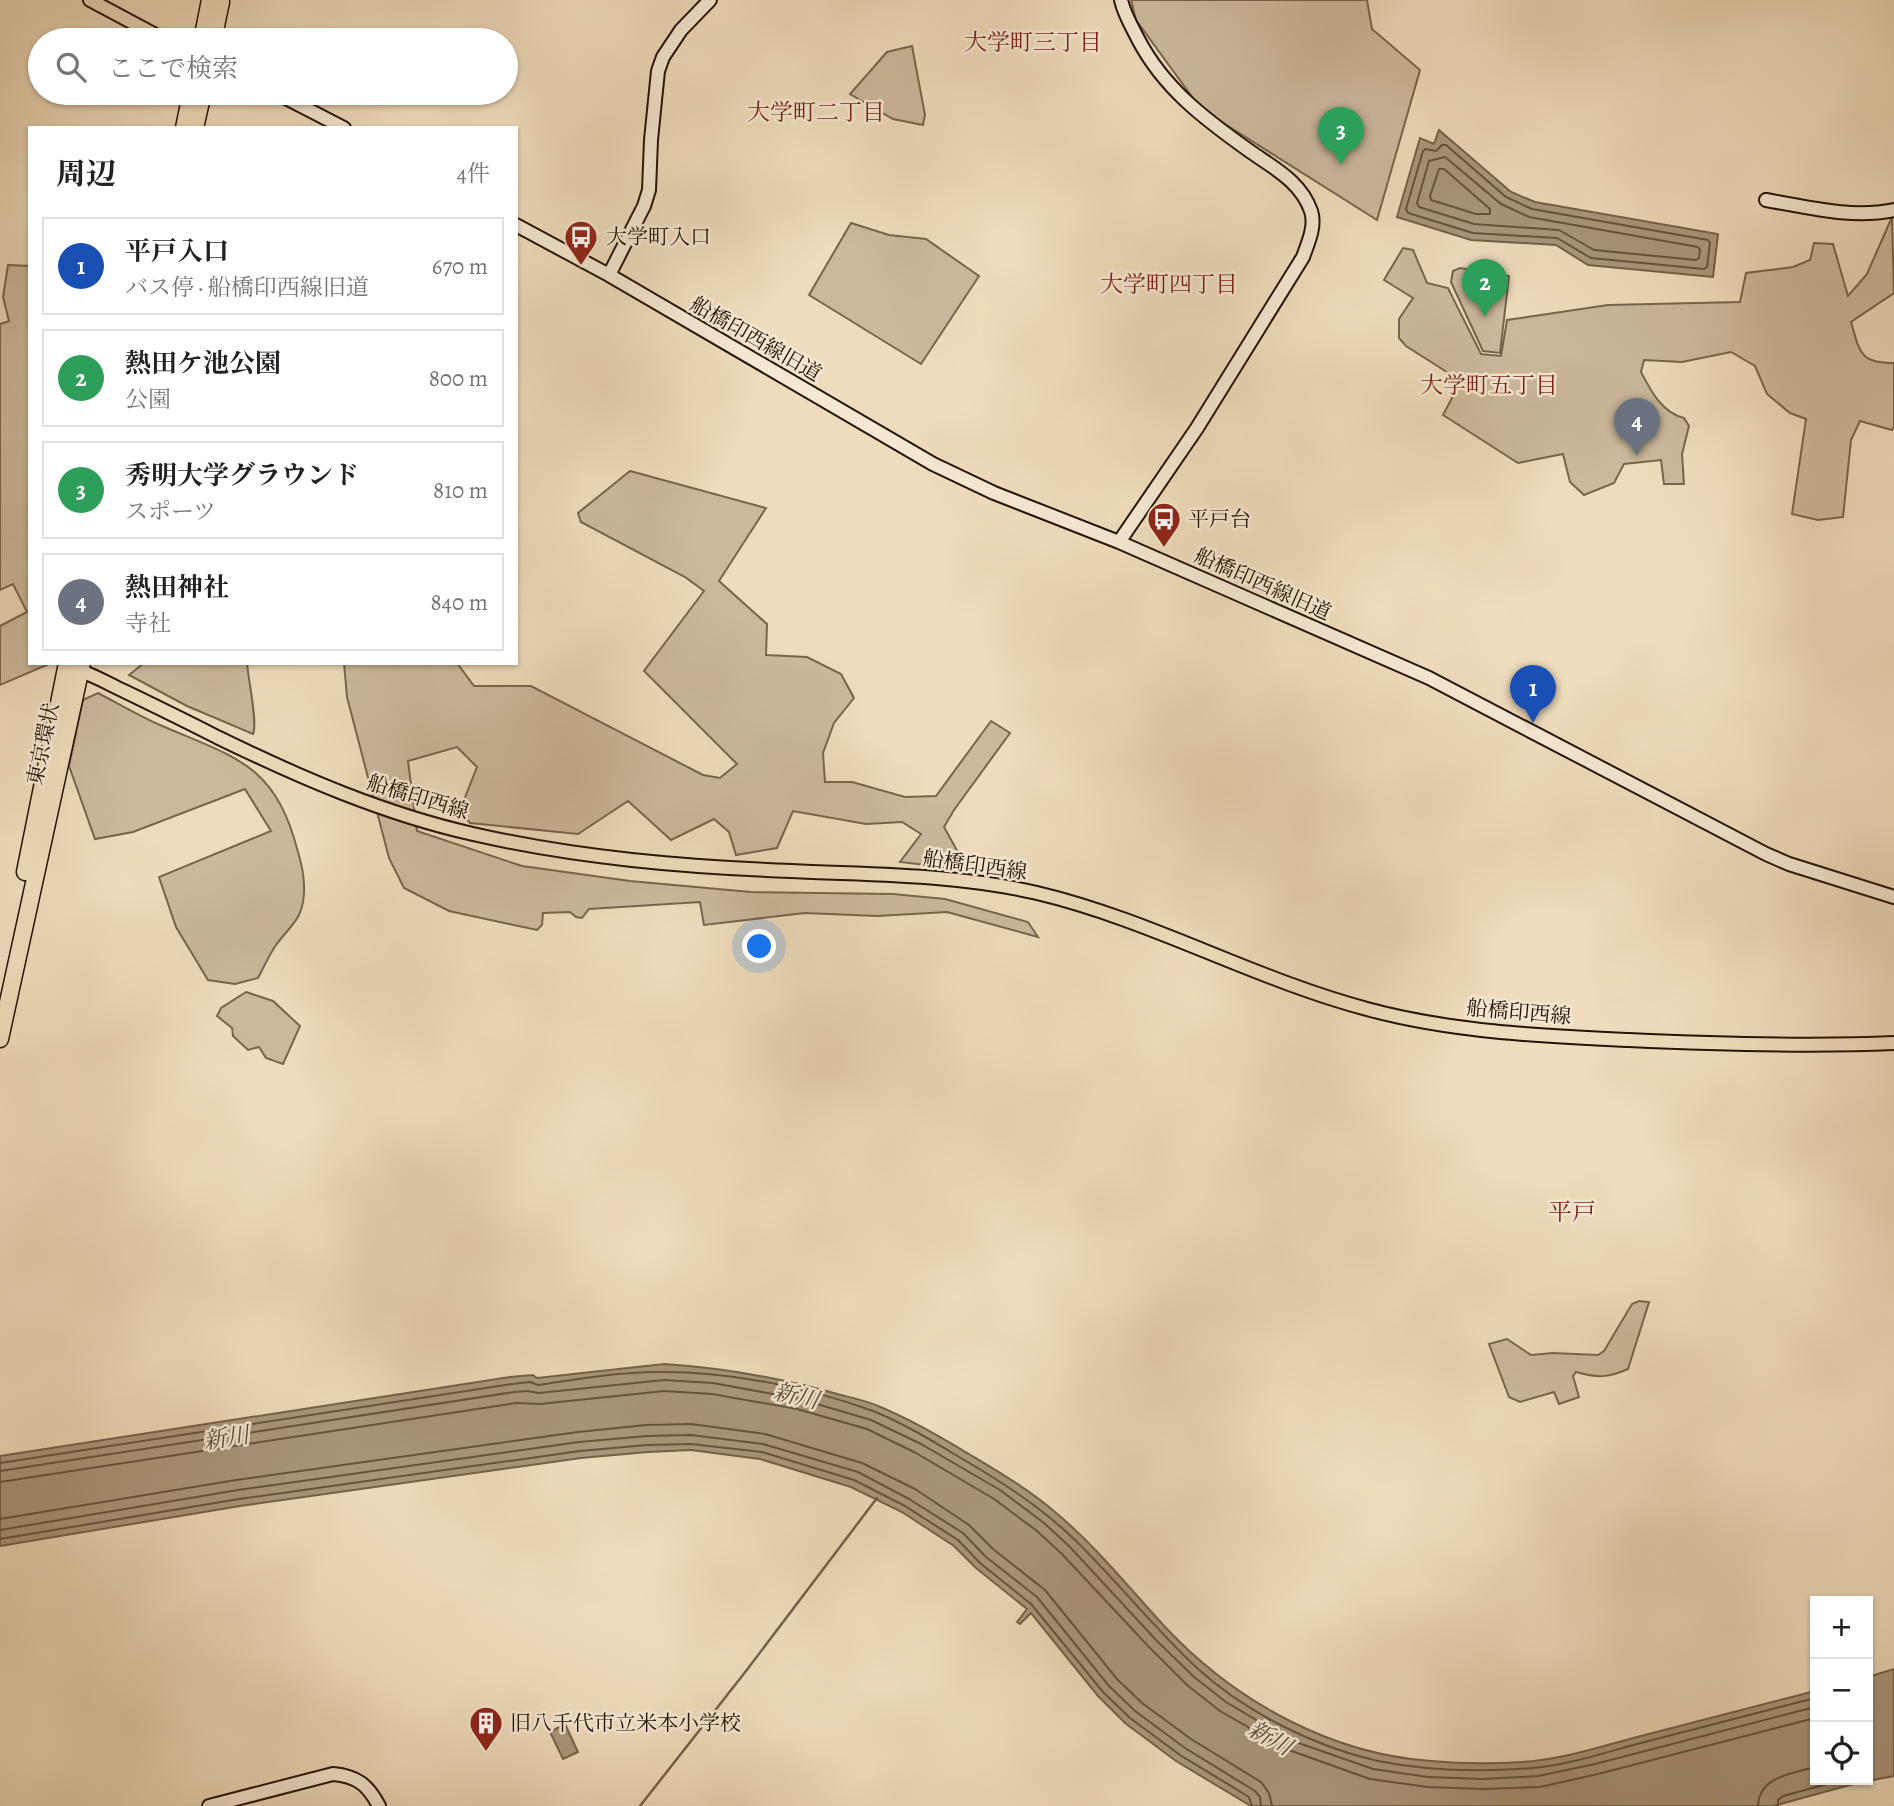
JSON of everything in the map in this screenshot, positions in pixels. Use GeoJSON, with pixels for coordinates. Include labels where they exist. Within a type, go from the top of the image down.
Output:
{"type":"FeatureCollection","features":[{"type":"Feature","properties":{"kind":"highway"},"geometry":{"type":"LineString","coordinates":[[204,28],[210,0]]}},
{"type":"Feature","properties":{"kind":"highway"},"geometry":{"type":"LineString","coordinates":[[216,28],[221,0]]}},
{"type":"Feature","properties":{"kind":"highway"},"geometry":{"type":"LineString","coordinates":[[184,126],[189,105]]}},
{"type":"Feature","properties":{"kind":"highway"},"geometry":{"type":"LineString","coordinates":[[195,126],[200,105]]}},
{"type":"Feature","properties":{"kind":"highway","name":"東京環状"},"geometry":{"type":"LineString","coordinates":[[0,1039],[5,983],[74,666]]}},
{"type":"Feature","properties":{"kind":"main road"},"geometry":{"type":"LineString","coordinates":[[90,0],[142,28]]}},
{"type":"Feature","properties":{"kind":"main road","name":"船橋印西線"},"geometry":{"type":"LineString","coordinates":[[74,666],[318,783],[394,811],[472,834],[530,846],[633,861],[715,868],[922,877],[1031,892],[1111,913],[1335,1000],[1381,1013],[1442,1024],[1556,1036],[1671,1042],[1894,1043]]}},
{"type":"Feature","properties":{"kind":"street"},"geometry":{"type":"LineString","coordinates":[[609,275],[644,206],[649,190],[653,113],[658,71],[663,57],[681,30],[710,0]]}},
{"type":"Feature","properties":{"kind":"street"},"geometry":{"type":"LineString","coordinates":[[1119,542],[1198,429],[1303,257],[1312,224],[1311,212],[1292,181],[1200,116],[1160,74],[1132,28],[1121,0]]}},
{"type":"Feature","properties":{"kind":"street"},"geometry":{"type":"LineString","coordinates":[[299,105],[340,126]]}},
{"type":"Feature","properties":{"kind":"street"},"geometry":{"type":"LineString","coordinates":[[1766,200],[1865,214],[1894,211]]}},
{"type":"Feature","properties":{"kind":"street","name":"船橋印西線旧道"},"geometry":{"type":"LineString","coordinates":[[518,226],[609,275],[933,464],[1429,678],[1766,854],[1789,864],[1894,897]]}},
{"type":"Feature","properties":{"kind":"street"},"geometry":{"type":"LineString","coordinates":[[209,1806],[333,1774],[359,1779],[370,1789],[379,1806]]}},
{"type":"Feature","properties":{"kind":"shaded area"},"geometry":{"type":"Polygon","coordinates":[[[1131,0],[1367,0],[1372,29],[1420,70],[1377,220],[1201,109],[1136,20],[1131,0]]]}},
{"type":"Feature","properties":{"kind":"shaded area"},"geometry":{"type":"Polygon","coordinates":[[[912,46],[925,115],[923,125],[893,119],[850,94],[887,52],[912,46]]]}},
{"type":"Feature","properties":{"kind":"shaded area"},"geometry":{"type":"Polygon","coordinates":[[[1892,217],[1894,293],[1851,322],[1859,348],[1867,358],[1894,363],[1894,427],[1892,430],[1860,421],[1851,440],[1843,517],[1818,520],[1792,514],[1806,419],[1790,413],[1767,394],[1755,366],[1731,352],[1682,362],[1644,360],[1641,372],[1653,394],[1669,411],[1684,418],[1689,426],[1682,454],[1684,484],[1664,484],[1661,460],[1624,464],[1614,483],[1584,495],[1570,482],[1563,454],[1518,463],[1443,415],[1461,381],[1406,346],[1399,338],[1399,319],[1413,298],[1384,280],[1403,248],[1413,250],[1427,283],[1448,288],[1481,354],[1501,356],[1507,320],[1608,305],[1740,302],[1746,273],[1793,267],[1810,260],[1814,243],[1833,244],[1848,296],[1867,274],[1892,217]]]}},
{"type":"Feature","properties":{"kind":"shaded area"},"geometry":{"type":"Polygon","coordinates":[[[851,223],[889,235],[926,239],[979,276],[921,364],[809,295],[851,223]]]}},
{"type":"Feature","properties":{"kind":"shaded area"},"geometry":{"type":"Polygon","coordinates":[[[8,265],[28,266],[28,665],[46,665],[0,685],[0,626],[27,612],[13,584],[0,590],[0,324],[9,321],[3,297],[8,265]]]}},
{"type":"Feature","properties":{"kind":"shaded area"},"geometry":{"type":"Polygon","coordinates":[[[1460,268],[1509,276],[1500,353],[1483,351],[1451,282],[1453,271],[1460,268]]]}},
{"type":"Feature","properties":{"kind":"shaded area"},"geometry":{"type":"Polygon","coordinates":[[[630,471],[766,508],[719,581],[767,624],[766,655],[807,657],[841,674],[854,698],[834,723],[823,753],[825,782],[852,782],[905,797],[936,796],[991,721],[1010,733],[944,827],[959,854],[952,868],[900,862],[921,834],[902,822],[866,824],[793,811],[777,848],[736,855],[729,832],[714,819],[671,840],[628,801],[578,834],[470,823],[460,810],[477,767],[457,747],[408,761],[417,831],[522,866],[630,881],[751,892],[893,894],[945,899],[1028,922],[1038,937],[947,912],[877,916],[805,913],[704,925],[700,902],[589,909],[582,918],[570,912],[543,913],[542,925],[537,930],[449,911],[404,888],[389,858],[347,697],[344,665],[458,665],[474,686],[531,686],[703,775],[720,778],[737,764],[644,671],[704,591],[685,577],[581,522],[578,513],[630,471]]]}},
{"type":"Feature","properties":{"kind":"shaded area"},"geometry":{"type":"Polygon","coordinates":[[[142,665],[247,665],[254,711],[253,734],[187,706],[129,675],[142,665]]]}},
{"type":"Feature","properties":{"kind":"shaded area"},"geometry":{"type":"Polygon","coordinates":[[[98,693],[152,721],[231,756],[264,781],[277,799],[289,822],[300,860],[304,884],[303,900],[297,919],[273,949],[258,978],[235,984],[208,980],[176,927],[159,877],[271,831],[245,789],[133,832],[95,839],[69,766],[83,700],[98,693]]]}},
{"type":"Feature","properties":{"kind":"shaded area"},"geometry":{"type":"Polygon","coordinates":[[[246,992],[273,1001],[300,1026],[283,1064],[266,1058],[259,1047],[248,1050],[233,1036],[232,1028],[217,1016],[221,1008],[246,992]]]}},
{"type":"Feature","properties":{"kind":"shaded area"},"geometry":{"type":"Polygon","coordinates":[[[1639,1301],[1649,1302],[1628,1369],[1602,1376],[1576,1372],[1573,1376],[1579,1397],[1559,1404],[1554,1392],[1520,1402],[1509,1397],[1489,1344],[1507,1339],[1531,1355],[1598,1355],[1604,1351],[1632,1304],[1639,1301]]]}},
{"type":"Feature","properties":{"kind":"water"},"geometry":{"type":"Polygon","coordinates":[[[1439,130],[1511,192],[1535,202],[1718,234],[1713,277],[1588,265],[1556,245],[1471,240],[1397,217],[1420,138],[1434,144],[1439,130]]]}},
{"type":"Feature","properties":{"kind":"water","name":"新川"},"geometry":{"type":"Polygon","coordinates":[[[664,1364],[775,1379],[874,1404],[925,1428],[969,1454],[1013,1481],[1055,1512],[1099,1553],[1166,1628],[1222,1679],[1286,1719],[1357,1748],[1393,1756],[1444,1762],[1534,1761],[1561,1757],[1810,1692],[1810,1785],[1850,1785],[1773,1806],[1251,1806],[1176,1761],[1125,1723],[1098,1696],[1031,1613],[1020,1624],[1017,1622],[1027,1609],[976,1568],[954,1546],[902,1512],[851,1487],[760,1459],[691,1450],[581,1458],[240,1506],[0,1546],[0,1456],[510,1377],[533,1375],[537,1378],[664,1364]]]}},
{"type":"Feature","properties":{"kind":"water"},"geometry":{"type":"Polygon","coordinates":[[[1894,1669],[1894,1776],[1873,1780],[1873,1675],[1894,1669]]]}},
{"type":"Feature","properties":{"kind":"water"},"geometry":{"type":"Polygon","coordinates":[[[565,1724],[578,1752],[563,1759],[550,1732],[565,1724]]]}},
{"type":"Feature","properties":{"kind":"waterway"},"geometry":{"type":"LineString","coordinates":[[640,1806],[877,1498]]}},
{"type":"Feature","properties":{"kind":"place","name":"秀明大学グラウンド"},"geometry":{"type":"Point","coordinates":[1341,165]}},
{"type":"Feature","properties":{"kind":"place","name":"大学町入口"},"geometry":{"type":"Point","coordinates":[581,267]}},
{"type":"Feature","properties":{"kind":"place","name":"熱田ケ池公園"},"geometry":{"type":"Point","coordinates":[1485,317]}},
{"type":"Feature","properties":{"kind":"place","name":"熱田神社"},"geometry":{"type":"Point","coordinates":[1637,456]}},
{"type":"Feature","properties":{"kind":"place","name":"平戸台"},"geometry":{"type":"Point","coordinates":[1164,549]}},
{"type":"Feature","properties":{"kind":"place","name":"平戸入口"},"geometry":{"type":"Point","coordinates":[1533,723]}},
{"type":"Feature","properties":{"kind":"place","name":"旧八千代市立米本小学校"},"geometry":{"type":"Point","coordinates":[486,1753]}},
{"type":"Feature","properties":{"kind":"district","name":"大学町三丁目"},"geometry":{"type":"Point","coordinates":[1033,42]}},
{"type":"Feature","properties":{"kind":"district","name":"大学町二丁目"},"geometry":{"type":"Point","coordinates":[816,112]}},
{"type":"Feature","properties":{"kind":"district","name":"大学町四丁目"},"geometry":{"type":"Point","coordinates":[1169,284]}},
{"type":"Feature","properties":{"kind":"district","name":"大学町五丁目"},"geometry":{"type":"Point","coordinates":[1489,385]}},
{"type":"Feature","properties":{"kind":"district","name":"平戸"},"geometry":{"type":"Point","coordinates":[1572,1212]}}]}
